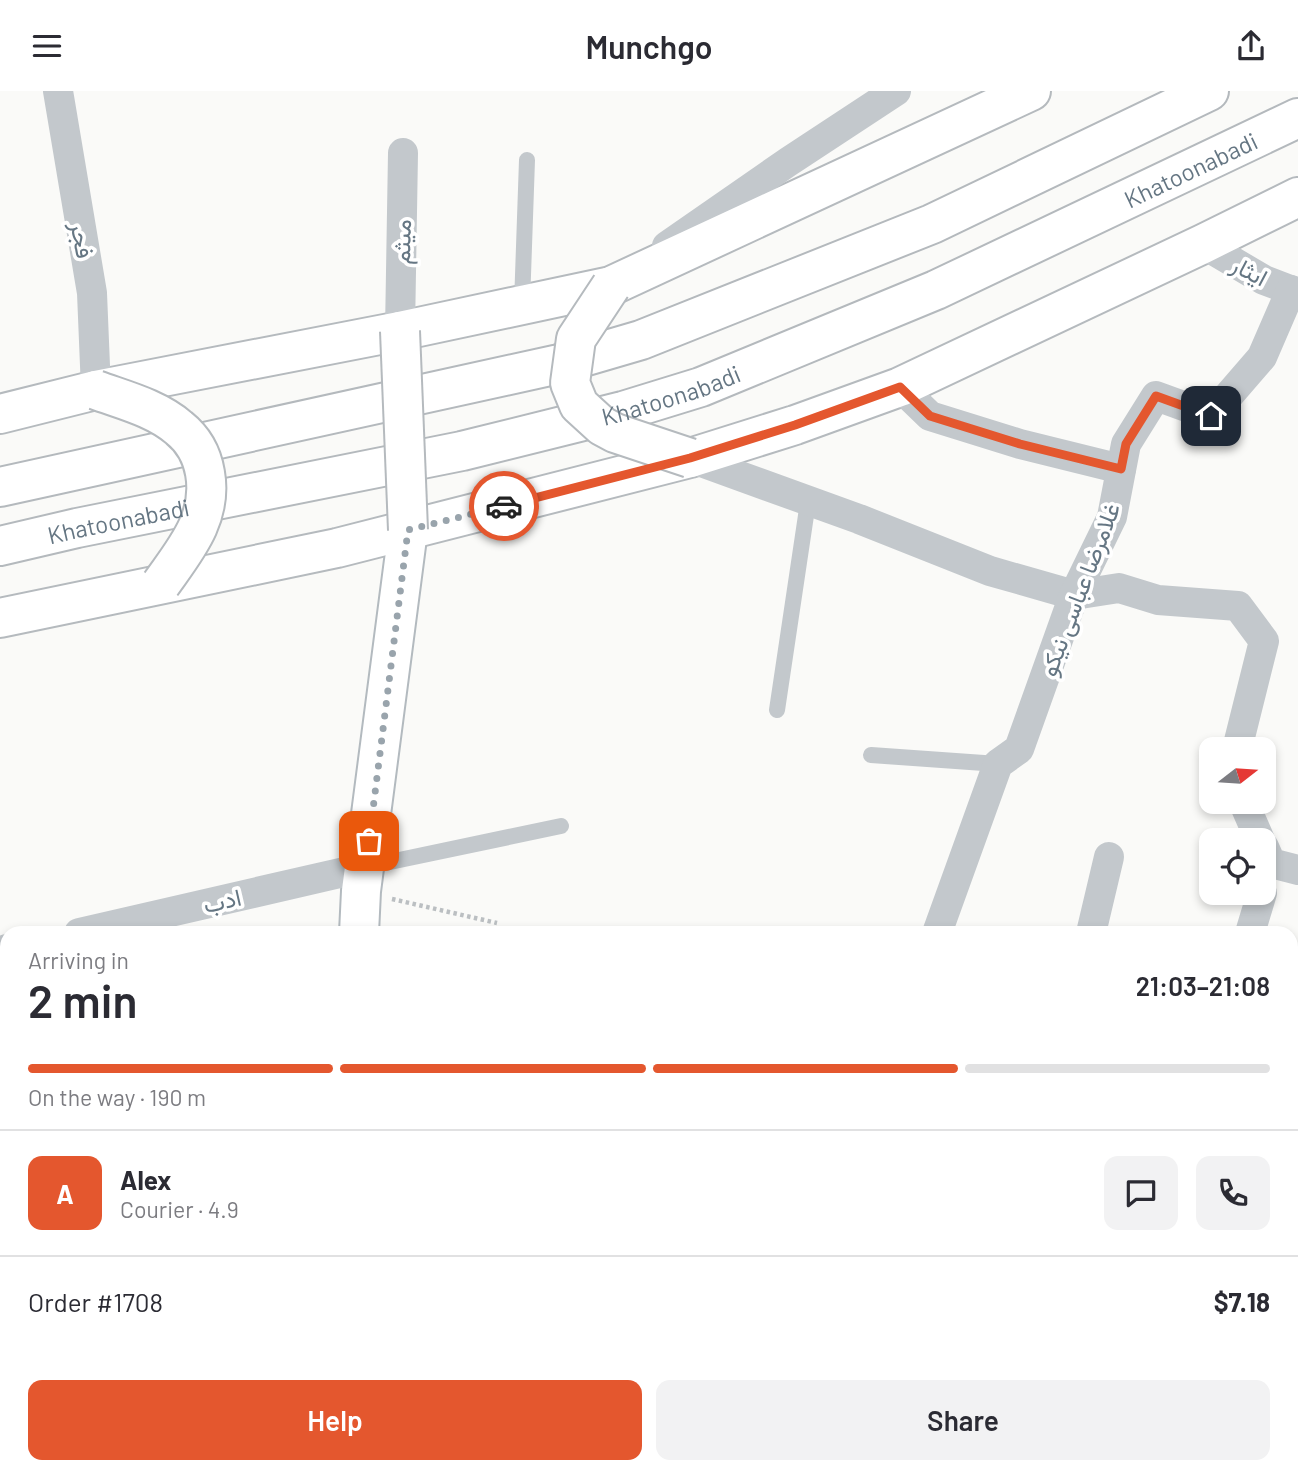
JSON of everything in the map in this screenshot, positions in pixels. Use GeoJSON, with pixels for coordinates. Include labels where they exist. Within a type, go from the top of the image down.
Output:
{"type":"FeatureCollection","features":[{"type":"Feature","properties":{"kind":"main road"},"geometry":{"type":"LineString","coordinates":[[0,414],[96,390],[400,331],[611,286],[1031,91]]}},
{"type":"Feature","properties":{"kind":"main road"},"geometry":{"type":"LineString","coordinates":[[0,487],[559,364],[641,340],[932,224],[1209,91]]}},
{"type":"Feature","properties":{"kind":"main road","name":"Khatoonabadi"},"geometry":{"type":"LineString","coordinates":[[0,546],[77,528],[462,451],[623,411],[701,387],[936,290],[1298,118]]}},
{"type":"Feature","properties":{"kind":"main road"},"geometry":{"type":"LineString","coordinates":[[0,618],[338,548],[690,458],[795,425],[900,387],[1294,201]]}},
{"type":"Feature","properties":{"kind":"main road"},"geometry":{"type":"LineString","coordinates":[[611,286],[576,339],[570,383],[579,405],[602,426],[615,433],[690,458]]}},
{"type":"Feature","properties":{"kind":"main road"},"geometry":{"type":"LineString","coordinates":[[360,926],[363,879],[408,530],[400,331]]}},
{"type":"Feature","properties":{"kind":"main road"},"geometry":{"type":"LineString","coordinates":[[96,390],[152,411],[179,428],[202,454],[207,484],[205,513],[192,540],[160,584]]}},
{"type":"Feature","properties":{"kind":"street","name":"فجر"},"geometry":{"type":"LineString","coordinates":[[58,91],[92,293],[96,390]]}},
{"type":"Feature","properties":{"kind":"street"},"geometry":{"type":"LineString","coordinates":[[611,286],[788,162],[896,91]]}},
{"type":"Feature","properties":{"kind":"street","name":"میثم"},"geometry":{"type":"LineString","coordinates":[[400,331],[403,153]]}},
{"type":"Feature","properties":{"kind":"street","name":"ایثار"},"geometry":{"type":"LineString","coordinates":[[1203,244],[1264,280],[1294,292]]}},
{"type":"Feature","properties":{"kind":"street","name":"غلامرضا عباسی نیکو"},"geometry":{"type":"LineString","coordinates":[[940,926],[999,764],[1018,749],[1074,595],[1112,517],[1126,444],[1156,396],[1211,416],[1262,357],[1294,292]]}},
{"type":"Feature","properties":{"kind":"street"},"geometry":{"type":"LineString","coordinates":[[900,387],[930,416],[1020,444],[1121,469]]}},
{"type":"Feature","properties":{"kind":"street"},"geometry":{"type":"LineString","coordinates":[[690,458],[859,519],[990,571],[1074,595],[1119,588],[1158,600],[1238,606],[1264,641],[1240,737]]}},
{"type":"Feature","properties":{"kind":"street"},"geometry":{"type":"LineString","coordinates":[[1093,926],[1109,857]]}},
{"type":"Feature","properties":{"kind":"street","name":"ادب"},"geometry":{"type":"LineString","coordinates":[[116,926],[363,879]]}},
{"type":"Feature","properties":{"kind":"street"},"geometry":{"type":"LineString","coordinates":[[1252,926],[1258,905]]}},
{"type":"Feature","properties":{"kind":"lane"},"geometry":{"type":"LineString","coordinates":[[522,305],[527,160]]}},
{"type":"Feature","properties":{"kind":"lane"},"geometry":{"type":"LineString","coordinates":[[777,711],[808,502]]}},
{"type":"Feature","properties":{"kind":"lane"},"geometry":{"type":"LineString","coordinates":[[871,755],[999,764]]}},
{"type":"Feature","properties":{"kind":"lane"},"geometry":{"type":"LineString","coordinates":[[363,879],[561,826]]}},
{"type":"Feature","properties":{"kind":"path"},"geometry":{"type":"LineString","coordinates":[[363,879],[497,923]]}},
{"type":"Feature","properties":{"kind":"way so far"},"geometry":{"type":"LineString","coordinates":[[369,841],[408,530],[504,506]]}},
{"type":"Feature","properties":{"kind":"route"},"geometry":{"type":"LineString","coordinates":[[504,506],[690,458],[795,425],[900,387],[930,416],[1020,444],[1121,469],[1126,444],[1156,396],[1211,416]]}}]}
